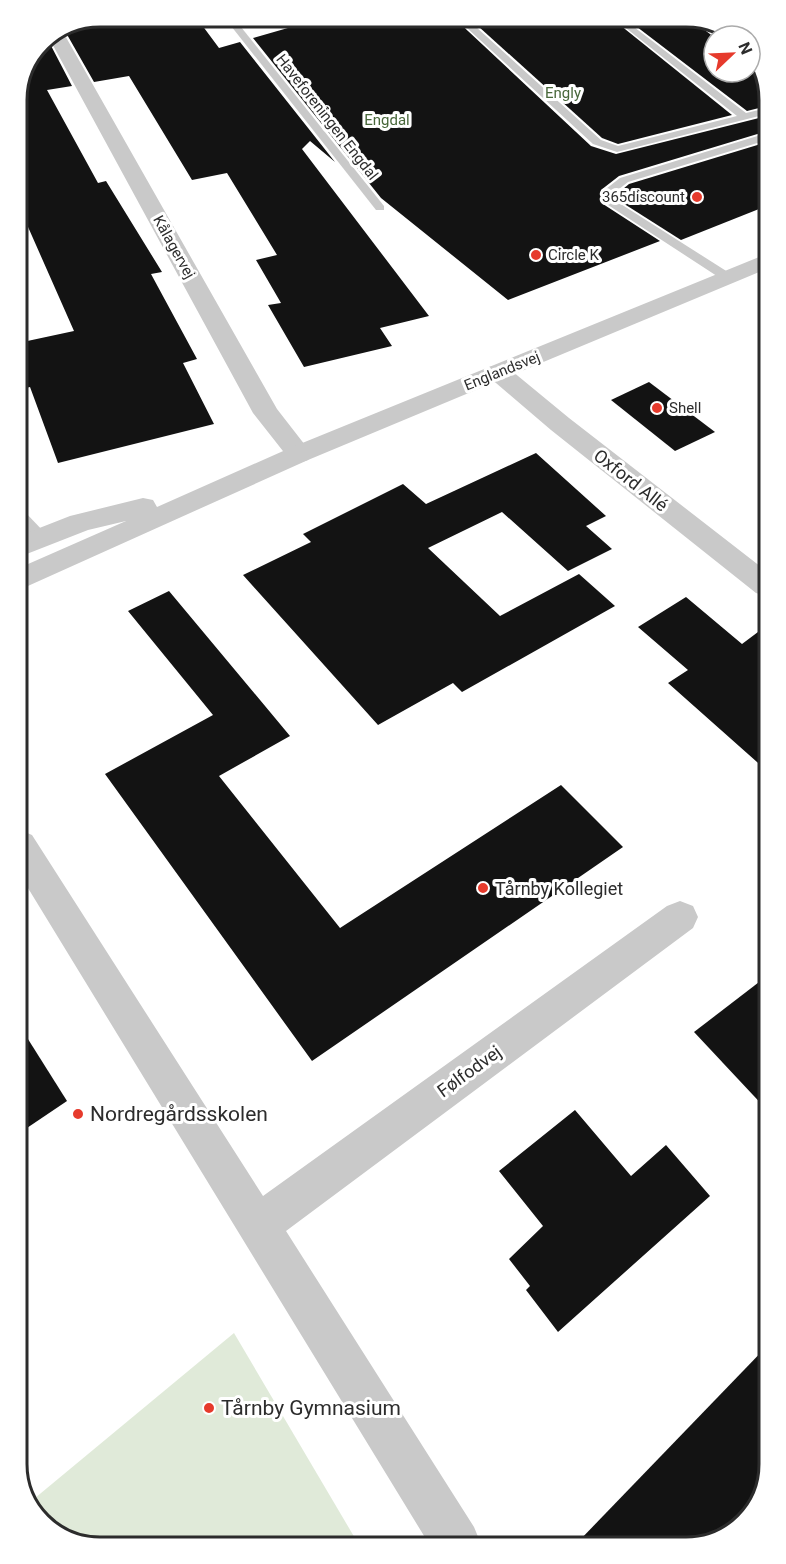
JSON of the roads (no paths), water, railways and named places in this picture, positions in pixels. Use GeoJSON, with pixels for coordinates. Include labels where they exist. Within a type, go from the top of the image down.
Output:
{"type":"FeatureCollection","features":[{"type":"Feature","properties":{"kind":"street","name":"Kålagervej"},"geometry":{"type":"LineString","coordinates":[[60,39],[266,413],[299,454]]}},
{"type":"Feature","properties":{"kind":"street","name":"Englandsvej"},"geometry":{"type":"LineString","coordinates":[[27,576],[299,454],[759,264]]}},
{"type":"Feature","properties":{"kind":"street","name":"Oxford Allé"},"geometry":{"type":"LineString","coordinates":[[498,372],[560,424],[759,580]]}},
{"type":"Feature","properties":{"kind":"street","name":"Englandsvej"},"geometry":{"type":"LineString","coordinates":[[30,543],[80,524],[240,481]]}},
{"type":"Feature","properties":{"kind":"street"},"geometry":{"type":"LineString","coordinates":[[27,855],[453,1537]]}},
{"type":"Feature","properties":{"kind":"street","name":"Følfodvej"},"geometry":{"type":"LineString","coordinates":[[259,1225],[680,917]]}},
{"type":"Feature","properties":{"kind":"lane","name":"Haveforeningen Engdal"},"geometry":{"type":"LineString","coordinates":[[237,27],[380,208]]}},
{"type":"Feature","properties":{"kind":"lane"},"geometry":{"type":"LineString","coordinates":[[471,27],[597,142],[617,149],[759,113]]}},
{"type":"Feature","properties":{"kind":"lane"},"geometry":{"type":"LineString","coordinates":[[629,27],[745,117]]}},
{"type":"Feature","properties":{"kind":"lane"},"geometry":{"type":"LineString","coordinates":[[727,277],[611,203],[608,192],[624,180],[759,139]]}},
{"type":"Feature","properties":{"kind":"place","name":"365discount"},"geometry":{"type":"Point","coordinates":[697,197]}},
{"type":"Feature","properties":{"kind":"place","name":"Circle K"},"geometry":{"type":"Point","coordinates":[536,255]}},
{"type":"Feature","properties":{"kind":"place","name":"Shell"},"geometry":{"type":"Point","coordinates":[657,408]}},
{"type":"Feature","properties":{"kind":"place","name":"Tårnby Kollegiet"},"geometry":{"type":"Point","coordinates":[483,888]}},
{"type":"Feature","properties":{"kind":"place","name":"Nordregårdsskolen"},"geometry":{"type":"Point","coordinates":[78,1114]}},
{"type":"Feature","properties":{"kind":"place","name":"Tårnby Gymnasium"},"geometry":{"type":"Point","coordinates":[209,1408]}},
{"type":"Feature","properties":{"kind":"park label","name":"Engly"},"geometry":{"type":"Point","coordinates":[563,93]}},
{"type":"Feature","properties":{"kind":"park label","name":"Engdal"},"geometry":{"type":"Point","coordinates":[387,120]}}]}
